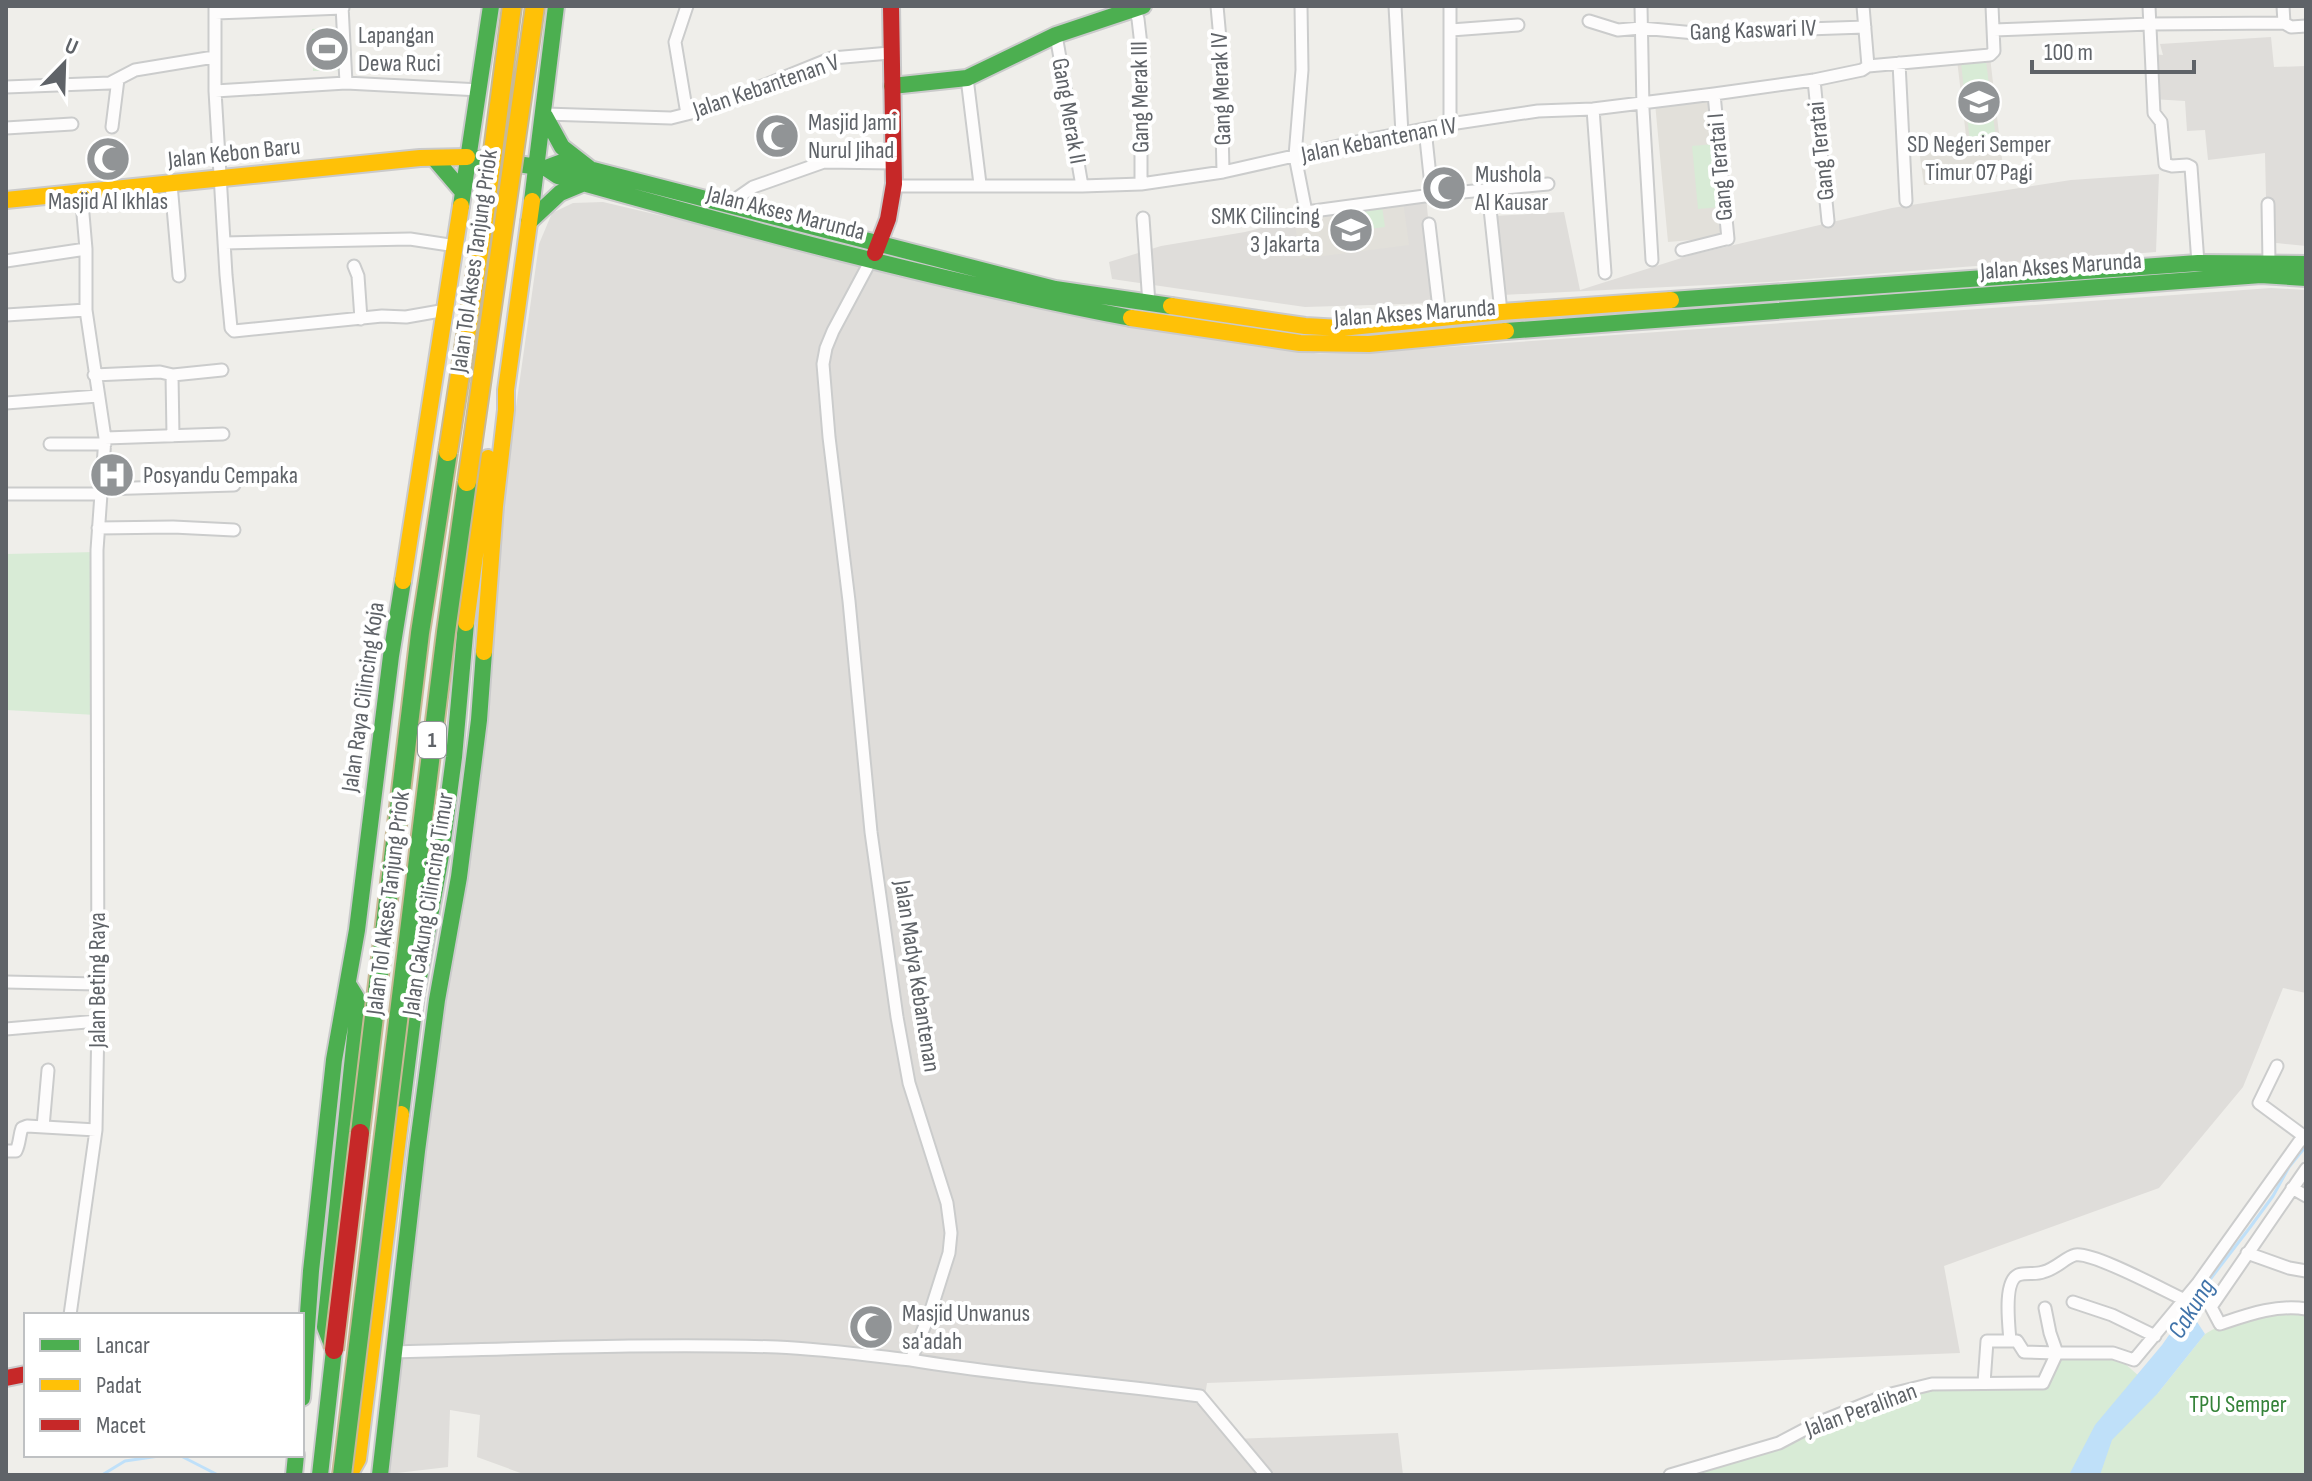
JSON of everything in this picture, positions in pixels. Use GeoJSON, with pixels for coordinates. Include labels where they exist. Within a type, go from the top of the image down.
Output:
{"type":"FeatureCollection","features":[{"type":"Feature","properties":{"kind":"main road"},"geometry":{"type":"LineString","coordinates":[[434,158],[464,185],[476,158],[480,90],[491,6]]}},
{"type":"Feature","properties":{"kind":"main road","name":"Jalan Tol Akses Tanjung Priok"},"geometry":{"type":"LineString","coordinates":[[320,1475],[420,633],[484,220],[512,6]]}},
{"type":"Feature","properties":{"kind":"main road","name":"Jalan Tol Akses Tanjung Priok"},"geometry":{"type":"LineString","coordinates":[[342,1475],[446,632],[535,6]]}},
{"type":"Feature","properties":{"kind":"main road","name":"Jalan Cakung Cilincing Timur"},"geometry":{"type":"LineString","coordinates":[[380,1475],[437,1000],[459,877],[479,720],[506,390],[528,227],[542,167],[556,6]]}},
{"type":"Feature","properties":{"kind":"main road","name":"Jalan Madya Kebantenan"},"geometry":{"type":"LineString","coordinates":[[871,260],[889,219],[895,186],[891,6]]}},
{"type":"Feature","properties":{"kind":"main road"},"geometry":{"type":"LineString","coordinates":[[892,86],[967,78],[1056,35],[1139,8]]}},
{"type":"Feature","properties":{"kind":"main road"},"geometry":{"type":"LineString","coordinates":[[460,219],[474,213],[514,220],[528,227],[560,193],[586,176],[562,147],[545,115]]}},
{"type":"Feature","properties":{"kind":"main road","name":"Jalan Kebon Baru"},"geometry":{"type":"LineString","coordinates":[[6,200],[434,158],[476,158]]}},
{"type":"Feature","properties":{"kind":"main road","name":"Jalan Akses Marunda"},"geometry":{"type":"LineString","coordinates":[[476,158],[542,167],[558,176],[586,176],[730,203],[1055,289],[1305,326],[1341,328],[1501,312],[2198,263],[2306,264]]}},
{"type":"Feature","properties":{"kind":"main road","name":"Jalan Akses Marunda"},"geometry":{"type":"LineString","coordinates":[[586,176],[714,220],[871,260],[1129,318],[1300,343],[1369,344],[1591,324],[2261,275],[2306,278]]}},
{"type":"Feature","properties":{"kind":"main road","name":"Jalan Raya Cilincing Koja"},"geometry":{"type":"LineString","coordinates":[[304,1352],[332,1075],[362,901],[391,656],[464,185]]}},
{"type":"Feature","properties":{"kind":"main road"},"geometry":{"type":"LineString","coordinates":[[349,1475],[358,1459],[416,994],[441,855],[475,551],[495,417],[506,390]]}},
{"type":"Feature","properties":{"kind":"main road"},"geometry":{"type":"LineString","coordinates":[[334,1350],[325,1327],[358,1008],[348,984]]}},
{"type":"Feature","properties":{"kind":"street"},"geometry":{"type":"LineString","coordinates":[[687,6],[675,42],[687,114]]}},
{"type":"Feature","properties":{"kind":"street","name":"Gang Merak IV"},"geometry":{"type":"LineString","coordinates":[[1217,6],[1223,172]]}},
{"type":"Feature","properties":{"kind":"street"},"geometry":{"type":"LineString","coordinates":[[1301,6],[1302,70],[1295,156],[1306,212],[1432,195],[1548,184]]}},
{"type":"Feature","properties":{"kind":"street"},"geometry":{"type":"LineString","coordinates":[[1395,6],[1402,134]]}},
{"type":"Feature","properties":{"kind":"street"},"geometry":{"type":"LineString","coordinates":[[1450,6],[1450,124]]}},
{"type":"Feature","properties":{"kind":"street"},"geometry":{"type":"LineString","coordinates":[[1641,6],[1652,260]]}},
{"type":"Feature","properties":{"kind":"street"},"geometry":{"type":"LineString","coordinates":[[1863,6],[1865,68]]}},
{"type":"Feature","properties":{"kind":"street"},"geometry":{"type":"LineString","coordinates":[[1992,6],[1994,30],[2150,24],[2284,23],[2291,27],[2306,26]]}},
{"type":"Feature","properties":{"kind":"street"},"geometry":{"type":"LineString","coordinates":[[2149,6],[2154,113],[2161,122],[2165,164],[2191,167],[2198,263]]}},
{"type":"Feature","properties":{"kind":"street"},"geometry":{"type":"LineString","coordinates":[[2283,6],[2284,23]]}},
{"type":"Feature","properties":{"kind":"street"},"geometry":{"type":"LineString","coordinates":[[346,83],[342,7],[215,10],[215,91],[231,328],[234,331],[382,316],[406,317],[446,310]]}},
{"type":"Feature","properties":{"kind":"street","name":"Gang Merak III"},"geometry":{"type":"LineString","coordinates":[[1139,8],[1141,184]]}},
{"type":"Feature","properties":{"kind":"street","name":"Gang Kaswari IV"},"geometry":{"type":"LineString","coordinates":[[1589,21],[1618,30],[1641,28],[1695,33],[1865,27]]}},
{"type":"Feature","properties":{"kind":"street"},"geometry":{"type":"LineString","coordinates":[[1451,30],[1518,25]]}},
{"type":"Feature","properties":{"kind":"street","name":"Jalan Kebantenan IV"},"geometry":{"type":"LineString","coordinates":[[895,186],[1141,184],[1223,172],[1450,124],[1538,111],[1593,109],[1714,94],[1814,80],[1899,63],[1990,55],[1994,51],[1994,30]]}},
{"type":"Feature","properties":{"kind":"street","name":"Gang Merak II"},"geometry":{"type":"LineString","coordinates":[[1056,35],[1082,186]]}},
{"type":"Feature","properties":{"kind":"street","name":"Jalan Kebantenan V"},"geometry":{"type":"LineString","coordinates":[[545,115],[671,118],[703,110],[832,58],[890,53]]}},
{"type":"Feature","properties":{"kind":"street"},"geometry":{"type":"LineString","coordinates":[[6,87],[110,83],[135,70],[214,57]]}},
{"type":"Feature","properties":{"kind":"street"},"geometry":{"type":"LineString","coordinates":[[1899,63],[1906,201]]}},
{"type":"Feature","properties":{"kind":"street"},"geometry":{"type":"LineString","coordinates":[[967,78],[980,184]]}},
{"type":"Feature","properties":{"kind":"street"},"geometry":{"type":"LineString","coordinates":[[112,127],[118,79]]}},
{"type":"Feature","properties":{"kind":"street","name":"Gang Teratai"},"geometry":{"type":"LineString","coordinates":[[1814,80],[1828,221]]}},
{"type":"Feature","properties":{"kind":"street"},"geometry":{"type":"LineString","coordinates":[[215,91],[346,83],[480,90]]}},
{"type":"Feature","properties":{"kind":"street","name":"Gang Teratai I"},"geometry":{"type":"LineString","coordinates":[[1682,250],[1727,239],[1714,94]]}},
{"type":"Feature","properties":{"kind":"street"},"geometry":{"type":"LineString","coordinates":[[1593,109],[1605,273]]}},
{"type":"Feature","properties":{"kind":"street"},"geometry":{"type":"LineString","coordinates":[[6,128],[72,124]]}},
{"type":"Feature","properties":{"kind":"street"},"geometry":{"type":"LineString","coordinates":[[1425,129],[1432,195]]}},
{"type":"Feature","properties":{"kind":"street"},"geometry":{"type":"LineString","coordinates":[[730,203],[753,187],[824,162],[894,163]]}},
{"type":"Feature","properties":{"kind":"street"},"geometry":{"type":"LineString","coordinates":[[171,184],[179,276]]}},
{"type":"Feature","properties":{"kind":"street"},"geometry":{"type":"LineString","coordinates":[[1488,190],[1501,312]]}},
{"type":"Feature","properties":{"kind":"street","name":"Jalan Beting Raya"},"geometry":{"type":"LineString","coordinates":[[70,1313],[96,1130],[98,528],[105,441],[86,310],[86,249],[81,191]]}},
{"type":"Feature","properties":{"kind":"street"},"geometry":{"type":"LineString","coordinates":[[2268,204],[2269,262]]}},
{"type":"Feature","properties":{"kind":"street"},"geometry":{"type":"LineString","coordinates":[[1143,218],[1149,304]]}},
{"type":"Feature","properties":{"kind":"street"},"geometry":{"type":"LineString","coordinates":[[1429,224],[1440,317]]}},
{"type":"Feature","properties":{"kind":"street"},"geometry":{"type":"LineString","coordinates":[[224,243],[410,239],[456,246]]}},
{"type":"Feature","properties":{"kind":"street"},"geometry":{"type":"LineString","coordinates":[[6,261],[86,249]]}},
{"type":"Feature","properties":{"kind":"street","name":"Jalan Madya Kebantenan"},"geometry":{"type":"LineString","coordinates":[[871,260],[833,331],[823,364],[871,832],[897,1017],[909,1083],[947,1203],[951,1233],[949,1253],[911,1360]]}},
{"type":"Feature","properties":{"kind":"street"},"geometry":{"type":"LineString","coordinates":[[354,266],[358,276],[361,319]]}},
{"type":"Feature","properties":{"kind":"street"},"geometry":{"type":"LineString","coordinates":[[6,315],[86,310]]}},
{"type":"Feature","properties":{"kind":"street"},"geometry":{"type":"LineString","coordinates":[[94,375],[160,372],[172,375],[222,370]]}},
{"type":"Feature","properties":{"kind":"street"},"geometry":{"type":"LineString","coordinates":[[172,375],[173,436]]}},
{"type":"Feature","properties":{"kind":"street"},"geometry":{"type":"LineString","coordinates":[[6,403],[98,396]]}},
{"type":"Feature","properties":{"kind":"street"},"geometry":{"type":"LineString","coordinates":[[50,444],[223,434]]}},
{"type":"Feature","properties":{"kind":"street"},"geometry":{"type":"LineString","coordinates":[[6,494],[234,485]]}},
{"type":"Feature","properties":{"kind":"street"},"geometry":{"type":"LineString","coordinates":[[98,528],[234,530]]}},
{"type":"Feature","properties":{"kind":"street"},"geometry":{"type":"LineString","coordinates":[[6,982],[97,984]]}},
{"type":"Feature","properties":{"kind":"street"},"geometry":{"type":"LineString","coordinates":[[6,1029],[98,1021]]}},
{"type":"Feature","properties":{"kind":"street"},"geometry":{"type":"LineString","coordinates":[[1984,1383],[1986,1342],[2017,1341],[2024,1352],[2113,1353],[2134,1360],[2219,1259],[2303,1141],[2259,1103],[2277,1066]]}},
{"type":"Feature","properties":{"kind":"street"},"geometry":{"type":"LineString","coordinates":[[43,1127],[48,1070]]}},
{"type":"Feature","properties":{"kind":"street"},"geometry":{"type":"LineString","coordinates":[[6,1151],[16,1151],[22,1128],[96,1130]]}},
{"type":"Feature","properties":{"kind":"street"},"geometry":{"type":"LineString","coordinates":[[2306,1169],[2211,1305],[2218,1323],[2293,1307],[2306,1309]]}},
{"type":"Feature","properties":{"kind":"street"},"geometry":{"type":"LineString","coordinates":[[2292,1188],[2306,1196]]}},
{"type":"Feature","properties":{"kind":"street"},"geometry":{"type":"LineString","coordinates":[[2247,1253],[2306,1271]]}},
{"type":"Feature","properties":{"kind":"street"},"geometry":{"type":"LineString","coordinates":[[2010,1341],[2008,1307],[2014,1278],[2058,1267],[2072,1255],[2099,1259],[2185,1300]]}},
{"type":"Feature","properties":{"kind":"street"},"geometry":{"type":"LineString","coordinates":[[2219,1259],[2234,1268]]}},
{"type":"Feature","properties":{"kind":"street"},"geometry":{"type":"LineString","coordinates":[[2073,1302],[2112,1315],[2155,1336]]}},
{"type":"Feature","properties":{"kind":"street"},"geometry":{"type":"LineString","coordinates":[[2045,1308],[2057,1353]]}},
{"type":"Feature","properties":{"kind":"street"},"geometry":{"type":"LineString","coordinates":[[393,1352],[530,1347],[779,1347],[1200,1396],[1266,1475]]}},
{"type":"Feature","properties":{"kind":"street","name":"Jalan Peralihan"},"geometry":{"type":"LineString","coordinates":[[1670,1475],[1779,1443],[1815,1424],[1887,1395],[1932,1384],[2043,1383],[2057,1353]]}},
{"type":"Feature","properties":{"kind":"shaded area"},"geometry":{"type":"Polygon","coordinates":[[[2271,37],[2274,67],[2306,66],[2306,246],[2267,242],[2265,153],[2208,160],[2205,130],[2187,131],[2185,101],[2152,99],[2151,54],[2163,55],[2160,44],[2271,37]]]}},
{"type":"Feature","properties":{"kind":"shaded area","name":"SD Negeri Semper Timur 07 Pagi"},"geometry":{"type":"Polygon","coordinates":[[[1990,57],[2004,176],[1924,185],[1919,150],[1967,144],[1957,60],[1990,57]]]}},
{"type":"Feature","properties":{"kind":"shaded area"},"geometry":{"type":"Polygon","coordinates":[[[1712,97],[1726,237],[1668,242],[1655,103],[1712,97]]]}},
{"type":"Feature","properties":{"kind":"shaded area"},"geometry":{"type":"Polygon","coordinates":[[[2159,174],[2156,252],[1769,282],[1502,295],[1493,216],[1564,212],[1580,290],[1691,255],[1892,208],[2071,180],[2159,174]]]}},
{"type":"Feature","properties":{"kind":"shaded area"},"geometry":{"type":"Polygon","coordinates":[[[1426,196],[1436,303],[1305,307],[1112,279],[1109,262],[1161,246],[1245,232],[1362,203],[1426,196]]]}},
{"type":"Feature","properties":{"kind":"shaded area","name":"SMK Cilincing 3 Jakarta"},"geometry":{"type":"Polygon","coordinates":[[[1403,201],[1409,245],[1300,259],[1294,216],[1403,201]]]}},
{"type":"Feature","properties":{"kind":"shaded area"},"geometry":{"type":"Polygon","coordinates":[[[603,202],[1101,319],[1320,354],[2271,288],[2306,290],[2306,993],[2283,988],[2243,1087],[2159,1188],[1944,1266],[1960,1353],[1207,1383],[1204,1402],[1233,1439],[1398,1433],[1403,1475],[526,1475],[477,1457],[480,1415],[450,1410],[448,1467],[380,1475],[402,1214],[539,244],[552,213],[573,203],[603,202]]]}},
{"type":"Feature","properties":{"kind":"green space","name":"Lapangan Dewa Ruci"},"geometry":{"type":"Polygon","coordinates":[[[342,28],[343,70],[313,71],[312,29],[342,28]]]}},
{"type":"Feature","properties":{"kind":"green space"},"geometry":{"type":"Polygon","coordinates":[[[1986,61],[1997,147],[1971,150],[1961,63],[1986,61]]]}},
{"type":"Feature","properties":{"kind":"green space"},"geometry":{"type":"Polygon","coordinates":[[[1714,144],[1720,207],[1698,209],[1692,146],[1714,144]]]}},
{"type":"Feature","properties":{"kind":"green space"},"geometry":{"type":"Polygon","coordinates":[[[1382,206],[1385,227],[1347,232],[1343,212],[1382,206]]]}},
{"type":"Feature","properties":{"kind":"green space"},"geometry":{"type":"Polygon","coordinates":[[[96,552],[96,715],[6,710],[6,554],[96,552]]]}},
{"type":"Feature","properties":{"kind":"green space","name":"TPU Semper"},"geometry":{"type":"Polygon","coordinates":[[[2306,1309],[2306,1475],[1670,1475],[1779,1443],[1815,1424],[1932,1384],[2043,1383],[2057,1353],[2113,1353],[2158,1393],[2205,1334],[2226,1322],[2306,1309]]]}},
{"type":"Feature","properties":{"kind":"water"},"geometry":{"type":"Polygon","coordinates":[[[2188,1308],[2205,1334],[2158,1393],[2112,1440],[2100,1475],[2069,1475],[2095,1425],[2162,1345],[2188,1308]]]}},
{"type":"Feature","properties":{"kind":"waterway","name":"Cakung"},"geometry":{"type":"LineString","coordinates":[[2190,1317],[2202,1290],[2273,1196],[2289,1167],[2306,1146]]}},
{"type":"Feature","properties":{"kind":"waterway","name":"Cakung"},"geometry":{"type":"LineString","coordinates":[[102,1475],[125,1461],[152,1457]]}},
{"type":"Feature","properties":{"kind":"waterway","name":"Cakung"},"geometry":{"type":"LineString","coordinates":[[183,1457],[218,1475]]}},
{"type":"Feature","properties":{"kind":"traffic: fast"},"geometry":{"type":"LineString","coordinates":[[461,206],[491,6]]}},
{"type":"Feature","properties":{"kind":"traffic: fast"},"geometry":{"type":"LineString","coordinates":[[532,201],[556,6]]}},
{"type":"Feature","properties":{"kind":"traffic: fast"},"geometry":{"type":"LineString","coordinates":[[892,86],[967,78],[1056,35],[1143,6]]}},
{"type":"Feature","properties":{"kind":"traffic: fast"},"geometry":{"type":"LineString","coordinates":[[545,116],[562,147],[589,168]]}},
{"type":"Feature","properties":{"kind":"traffic: fast"},"geometry":{"type":"LineString","coordinates":[[467,157],[546,168],[558,176],[843,253],[987,288],[1131,318]]}},
{"type":"Feature","properties":{"kind":"traffic: fast"},"geometry":{"type":"LineString","coordinates":[[434,158],[463,192]]}},
{"type":"Feature","properties":{"kind":"traffic: fast"},"geometry":{"type":"LineString","coordinates":[[546,168],[562,162],[1055,289],[1171,306]]}},
{"type":"Feature","properties":{"kind":"traffic: fast"},"geometry":{"type":"LineString","coordinates":[[529,222],[560,193],[584,183]]}},
{"type":"Feature","properties":{"kind":"traffic: fast"},"geometry":{"type":"LineString","coordinates":[[1671,300],[2198,263],[2306,264]]}},
{"type":"Feature","properties":{"kind":"traffic: fast"},"geometry":{"type":"LineString","coordinates":[[1506,331],[2261,275],[2306,278]]}},
{"type":"Feature","properties":{"kind":"traffic: fast"},"geometry":{"type":"LineString","coordinates":[[360,1133],[420,633],[448,452]]}},
{"type":"Feature","properties":{"kind":"traffic: fast"},"geometry":{"type":"LineString","coordinates":[[342,1475],[467,482]]}},
{"type":"Feature","properties":{"kind":"traffic: fast"},"geometry":{"type":"LineString","coordinates":[[304,1370],[311,1271],[334,1060],[357,930],[403,581]]}},
{"type":"Feature","properties":{"kind":"traffic: fast"},"geometry":{"type":"LineString","coordinates":[[401,1114],[416,994],[441,855],[454,757],[466,623]]}},
{"type":"Feature","properties":{"kind":"traffic: fast"},"geometry":{"type":"LineString","coordinates":[[380,1475],[417,1151],[437,1000],[459,877],[479,720],[484,652]]}},
{"type":"Feature","properties":{"kind":"traffic: fast"},"geometry":{"type":"LineString","coordinates":[[320,1475],[334,1350],[325,1327],[358,1008],[348,984]]}},
{"type":"Feature","properties":{"kind":"traffic: fast"},"geometry":{"type":"LineString","coordinates":[[294,1475],[296,1457]]}},
{"type":"Feature","properties":{"kind":"traffic: slow"},"geometry":{"type":"LineString","coordinates":[[448,452],[484,220],[512,6]]}},
{"type":"Feature","properties":{"kind":"traffic: slow"},"geometry":{"type":"LineString","coordinates":[[467,482],[535,6]]}},
{"type":"Feature","properties":{"kind":"traffic: slow"},"geometry":{"type":"LineString","coordinates":[[6,200],[420,158],[467,157]]}},
{"type":"Feature","properties":{"kind":"traffic: slow"},"geometry":{"type":"LineString","coordinates":[[484,652],[506,390],[532,201]]}},
{"type":"Feature","properties":{"kind":"traffic: slow"},"geometry":{"type":"LineString","coordinates":[[403,581],[461,206]]}},
{"type":"Feature","properties":{"kind":"traffic: slow"},"geometry":{"type":"LineString","coordinates":[[1171,306],[1305,326],[1341,328],[1501,312],[1671,300]]}},
{"type":"Feature","properties":{"kind":"traffic: slow"},"geometry":{"type":"LineString","coordinates":[[1131,318],[1300,343],[1369,344],[1506,331]]}},
{"type":"Feature","properties":{"kind":"traffic: slow"},"geometry":{"type":"LineString","coordinates":[[466,623],[488,458]]}},
{"type":"Feature","properties":{"kind":"traffic: slow"},"geometry":{"type":"LineString","coordinates":[[349,1475],[358,1459],[401,1114]]}},
{"type":"Feature","properties":{"kind":"traffic: jam"},"geometry":{"type":"LineString","coordinates":[[875,253],[888,219],[894,184],[891,6]]}},
{"type":"Feature","properties":{"kind":"traffic: jam"},"geometry":{"type":"LineString","coordinates":[[334,1350],[360,1133]]}},
{"type":"Feature","properties":{"kind":"traffic: jam"},"geometry":{"type":"LineString","coordinates":[[6,1378],[24,1374]]}},
{"type":"Feature","properties":{"kind":"place","name":"Lapangan Dewa Ruci"},"geometry":{"type":"Point","coordinates":[327,49]}},
{"type":"Feature","properties":{"kind":"place","name":"SD Negeri Semper Timur 07 Pagi"},"geometry":{"type":"Point","coordinates":[1979,102]}},
{"type":"Feature","properties":{"kind":"place","name":"Masjid Jami Nurul Jihad"},"geometry":{"type":"Point","coordinates":[777,136]}},
{"type":"Feature","properties":{"kind":"place","name":"Masjid Al Ikhlas"},"geometry":{"type":"Point","coordinates":[108,159]}},
{"type":"Feature","properties":{"kind":"place","name":"Mushola Al Kausar"},"geometry":{"type":"Point","coordinates":[1444,188]}},
{"type":"Feature","properties":{"kind":"place","name":"SMK Cilincing 3 Jakarta"},"geometry":{"type":"Point","coordinates":[1351,230]}},
{"type":"Feature","properties":{"kind":"place","name":"Posyandu Cempaka"},"geometry":{"type":"Point","coordinates":[112,475]}},
{"type":"Feature","properties":{"kind":"place","name":"Masjid Unwanus sa'adah"},"geometry":{"type":"Point","coordinates":[871,1327]}}]}
